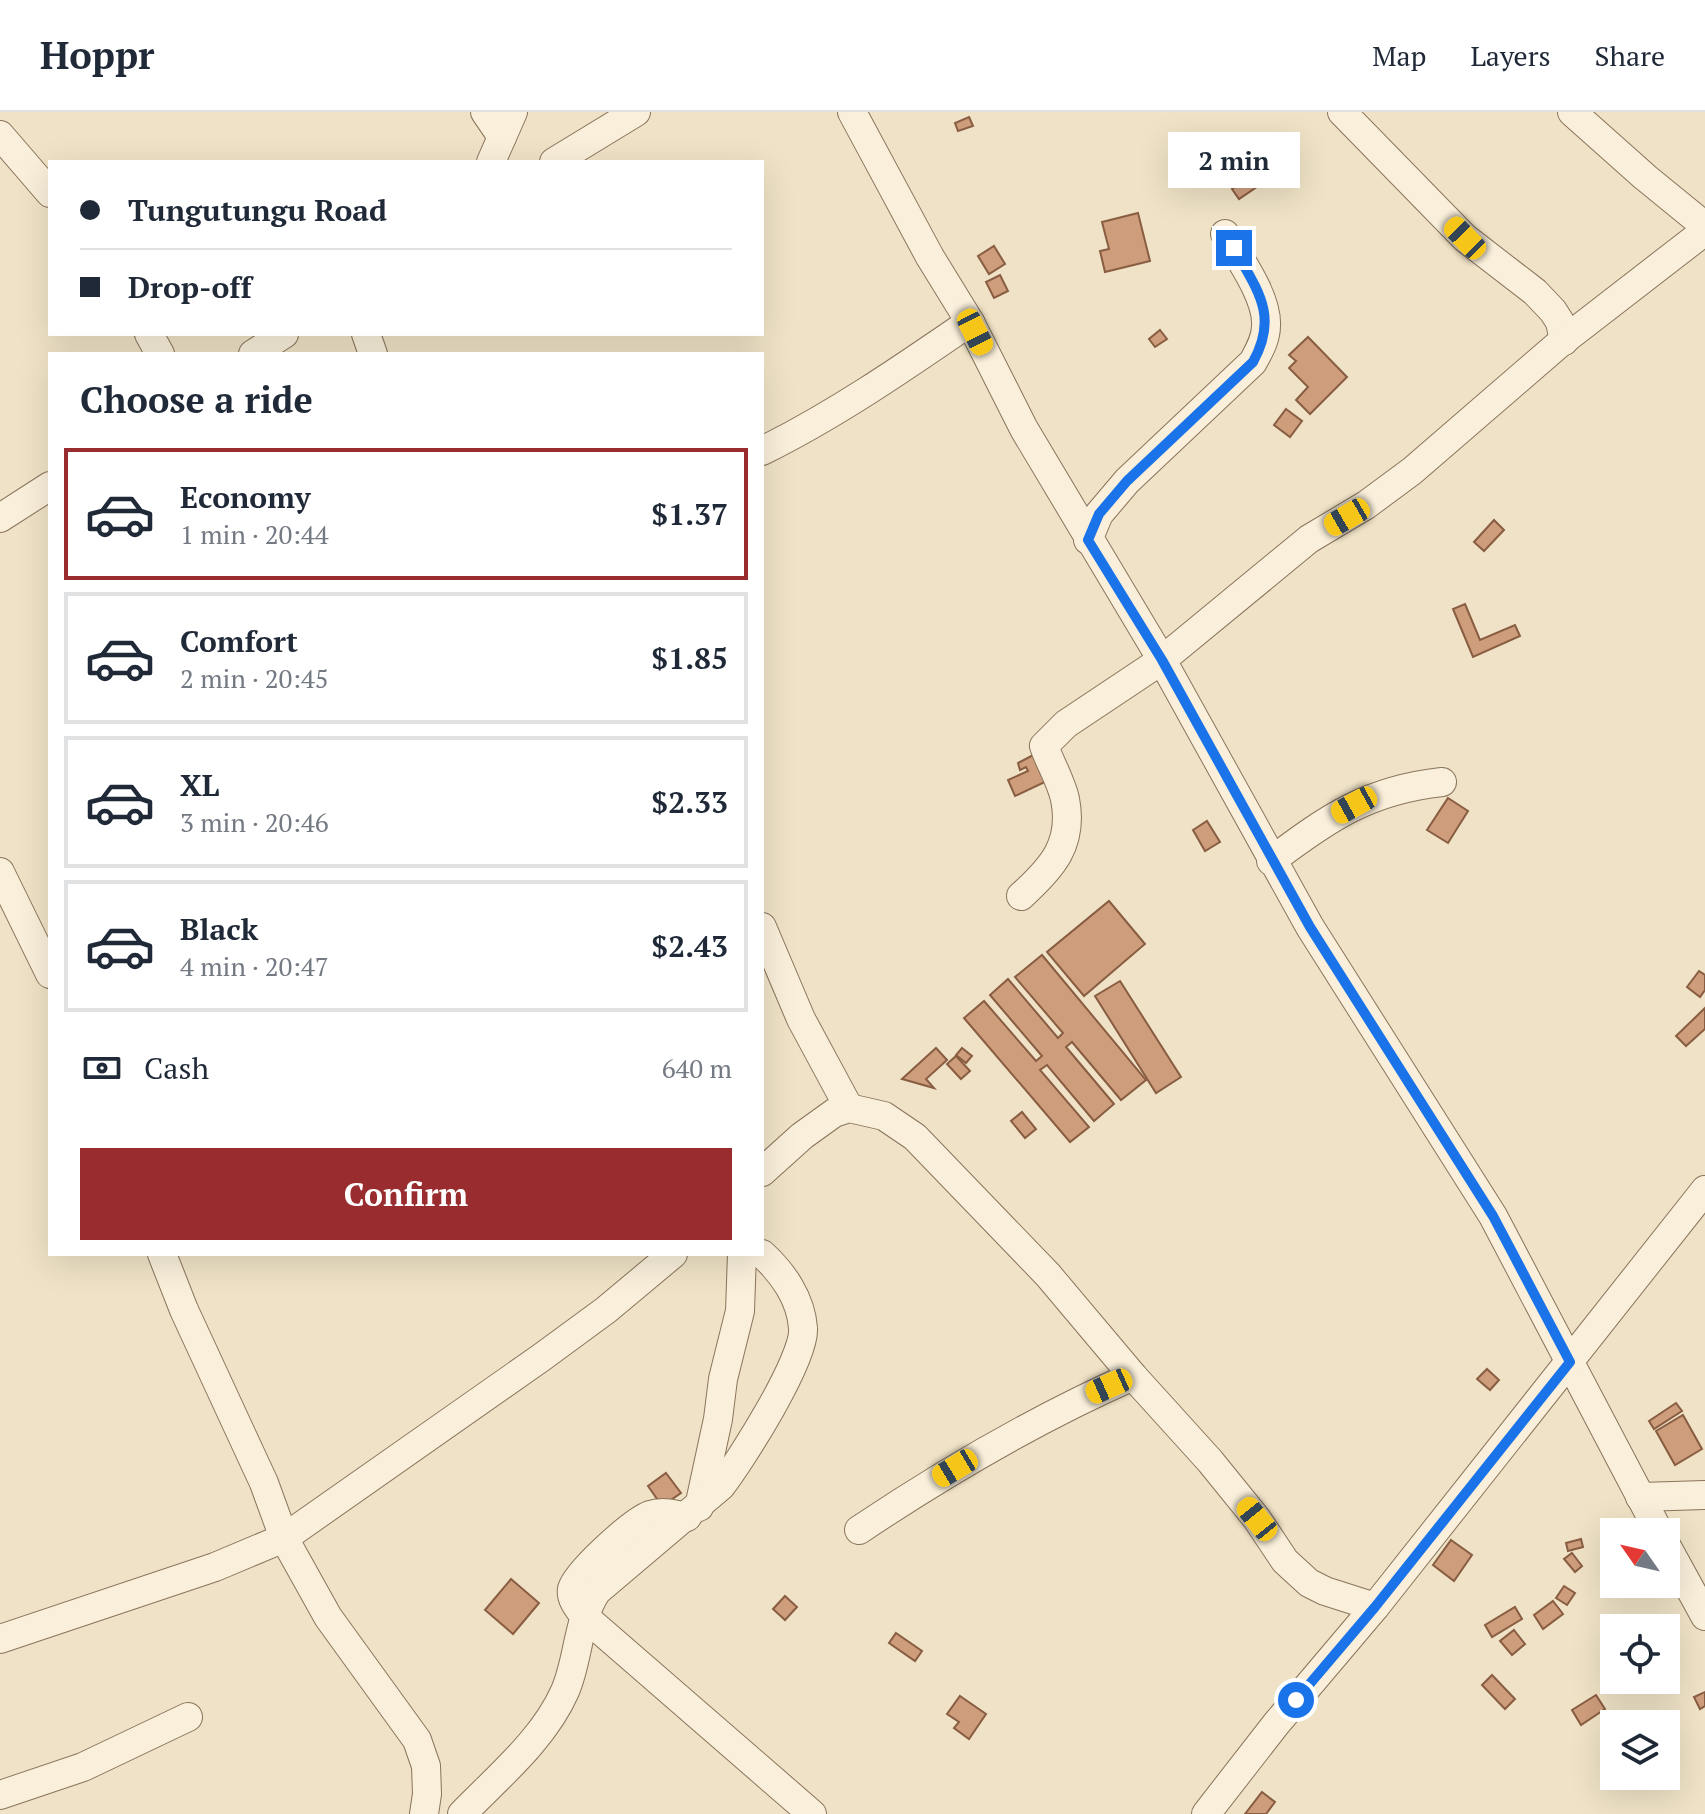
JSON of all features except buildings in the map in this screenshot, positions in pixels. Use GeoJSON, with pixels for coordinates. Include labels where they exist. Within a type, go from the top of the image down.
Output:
{"type":"FeatureCollection","features":[{"type":"Feature","properties":{"kind":"street"},"geometry":{"type":"LineString","coordinates":[[485,112],[502,137]]}},
{"type":"Feature","properties":{"kind":"street"},"geometry":{"type":"LineString","coordinates":[[557,160],[636,112]]}},
{"type":"Feature","properties":{"kind":"street"},"geometry":{"type":"LineString","coordinates":[[852,112],[930,257],[970,322],[1024,429],[1162,660],[1271,861],[1349,991],[1493,1216],[1651,1518]]}},
{"type":"Feature","properties":{"kind":"street"},"geometry":{"type":"LineString","coordinates":[[1342,112],[1465,238],[1535,292],[1560,322],[1564,341]]}},
{"type":"Feature","properties":{"kind":"street"},"geometry":{"type":"LineString","coordinates":[[1021,896],[1048,872],[1067,832],[1065,798],[1044,746],[1066,724],[1162,660],[1309,539],[1366,505],[1412,471],[1564,341],[1705,229],[1572,112]]}},
{"type":"Feature","properties":{"kind":"street"},"geometry":{"type":"LineString","coordinates":[[0,135],[48,191]]}},
{"type":"Feature","properties":{"kind":"street"},"geometry":{"type":"LineString","coordinates":[[1088,540],[1099,514],[1127,481],[1253,362],[1260,349],[1267,326],[1263,304],[1225,234]]}},
{"type":"Feature","properties":{"kind":"street"},"geometry":{"type":"LineString","coordinates":[[764,450],[797,434],[970,322]]}},
{"type":"Feature","properties":{"kind":"street"},"geometry":{"type":"LineString","coordinates":[[256,352],[281,336]]}},
{"type":"Feature","properties":{"kind":"street"},"geometry":{"type":"LineString","coordinates":[[0,518],[48,487]]}},
{"type":"Feature","properties":{"kind":"street"},"geometry":{"type":"LineString","coordinates":[[1271,861],[1324,821],[1354,805],[1412,785],[1442,782]]}},
{"type":"Feature","properties":{"kind":"street"},"geometry":{"type":"LineString","coordinates":[[0,872],[48,970]]}},
{"type":"Feature","properties":{"kind":"street"},"geometry":{"type":"LineString","coordinates":[[764,932],[801,1019],[849,1108]]}},
{"type":"Feature","properties":{"kind":"street"},"geometry":{"type":"LineString","coordinates":[[764,1170],[802,1136],[834,1113],[849,1108],[884,1116],[915,1137],[1048,1275],[1210,1461],[1257,1519],[1285,1561],[1317,1587],[1375,1607]]}},
{"type":"Feature","properties":{"kind":"street"},"geometry":{"type":"LineString","coordinates":[[1206,1814],[1276,1724],[1375,1607],[1705,1190]]}},
{"type":"Feature","properties":{"kind":"street"},"geometry":{"type":"LineString","coordinates":[[163,1256],[184,1310],[264,1483],[284,1538],[328,1617],[417,1740],[426,1766],[424,1814]]}},
{"type":"Feature","properties":{"kind":"street"},"geometry":{"type":"LineString","coordinates":[[0,1639],[215,1567],[284,1538],[542,1357],[606,1310],[671,1256]]}},
{"type":"Feature","properties":{"kind":"street"},"geometry":{"type":"LineString","coordinates":[[693,1512],[718,1419],[723,1379],[740,1311],[742,1256]]}},
{"type":"Feature","properties":{"kind":"street"},"geometry":{"type":"LineString","coordinates":[[764,1256],[786,1281],[800,1307],[804,1332],[788,1373],[752,1441],[721,1486],[693,1512],[648,1515],[589,1566],[572,1589],[573,1599],[585,1617],[812,1814]]}},
{"type":"Feature","properties":{"kind":"street"},"geometry":{"type":"LineString","coordinates":[[859,1530],[1006,1437],[1133,1376]]}},
{"type":"Feature","properties":{"kind":"street"},"geometry":{"type":"LineString","coordinates":[[1640,1497],[1705,1495]]}},
{"type":"Feature","properties":{"kind":"street"},"geometry":{"type":"LineString","coordinates":[[1680,1570],[1705,1616]]}},
{"type":"Feature","properties":{"kind":"street"},"geometry":{"type":"LineString","coordinates":[[462,1814],[535,1737],[556,1710],[567,1687],[585,1617]]}},
{"type":"Feature","properties":{"kind":"street"},"geometry":{"type":"LineString","coordinates":[[0,1795],[83,1767],[188,1717]]}},
{"type":"Feature","properties":{"kind":"route"},"geometry":{"type":"LineString","coordinates":[[1234,248],[1263,304],[1267,326],[1260,349],[1253,362],[1127,481],[1099,514],[1088,540],[1162,660],[1310,927],[1493,1216],[1570,1362],[1375,1607],[1296,1700]]}}]}
